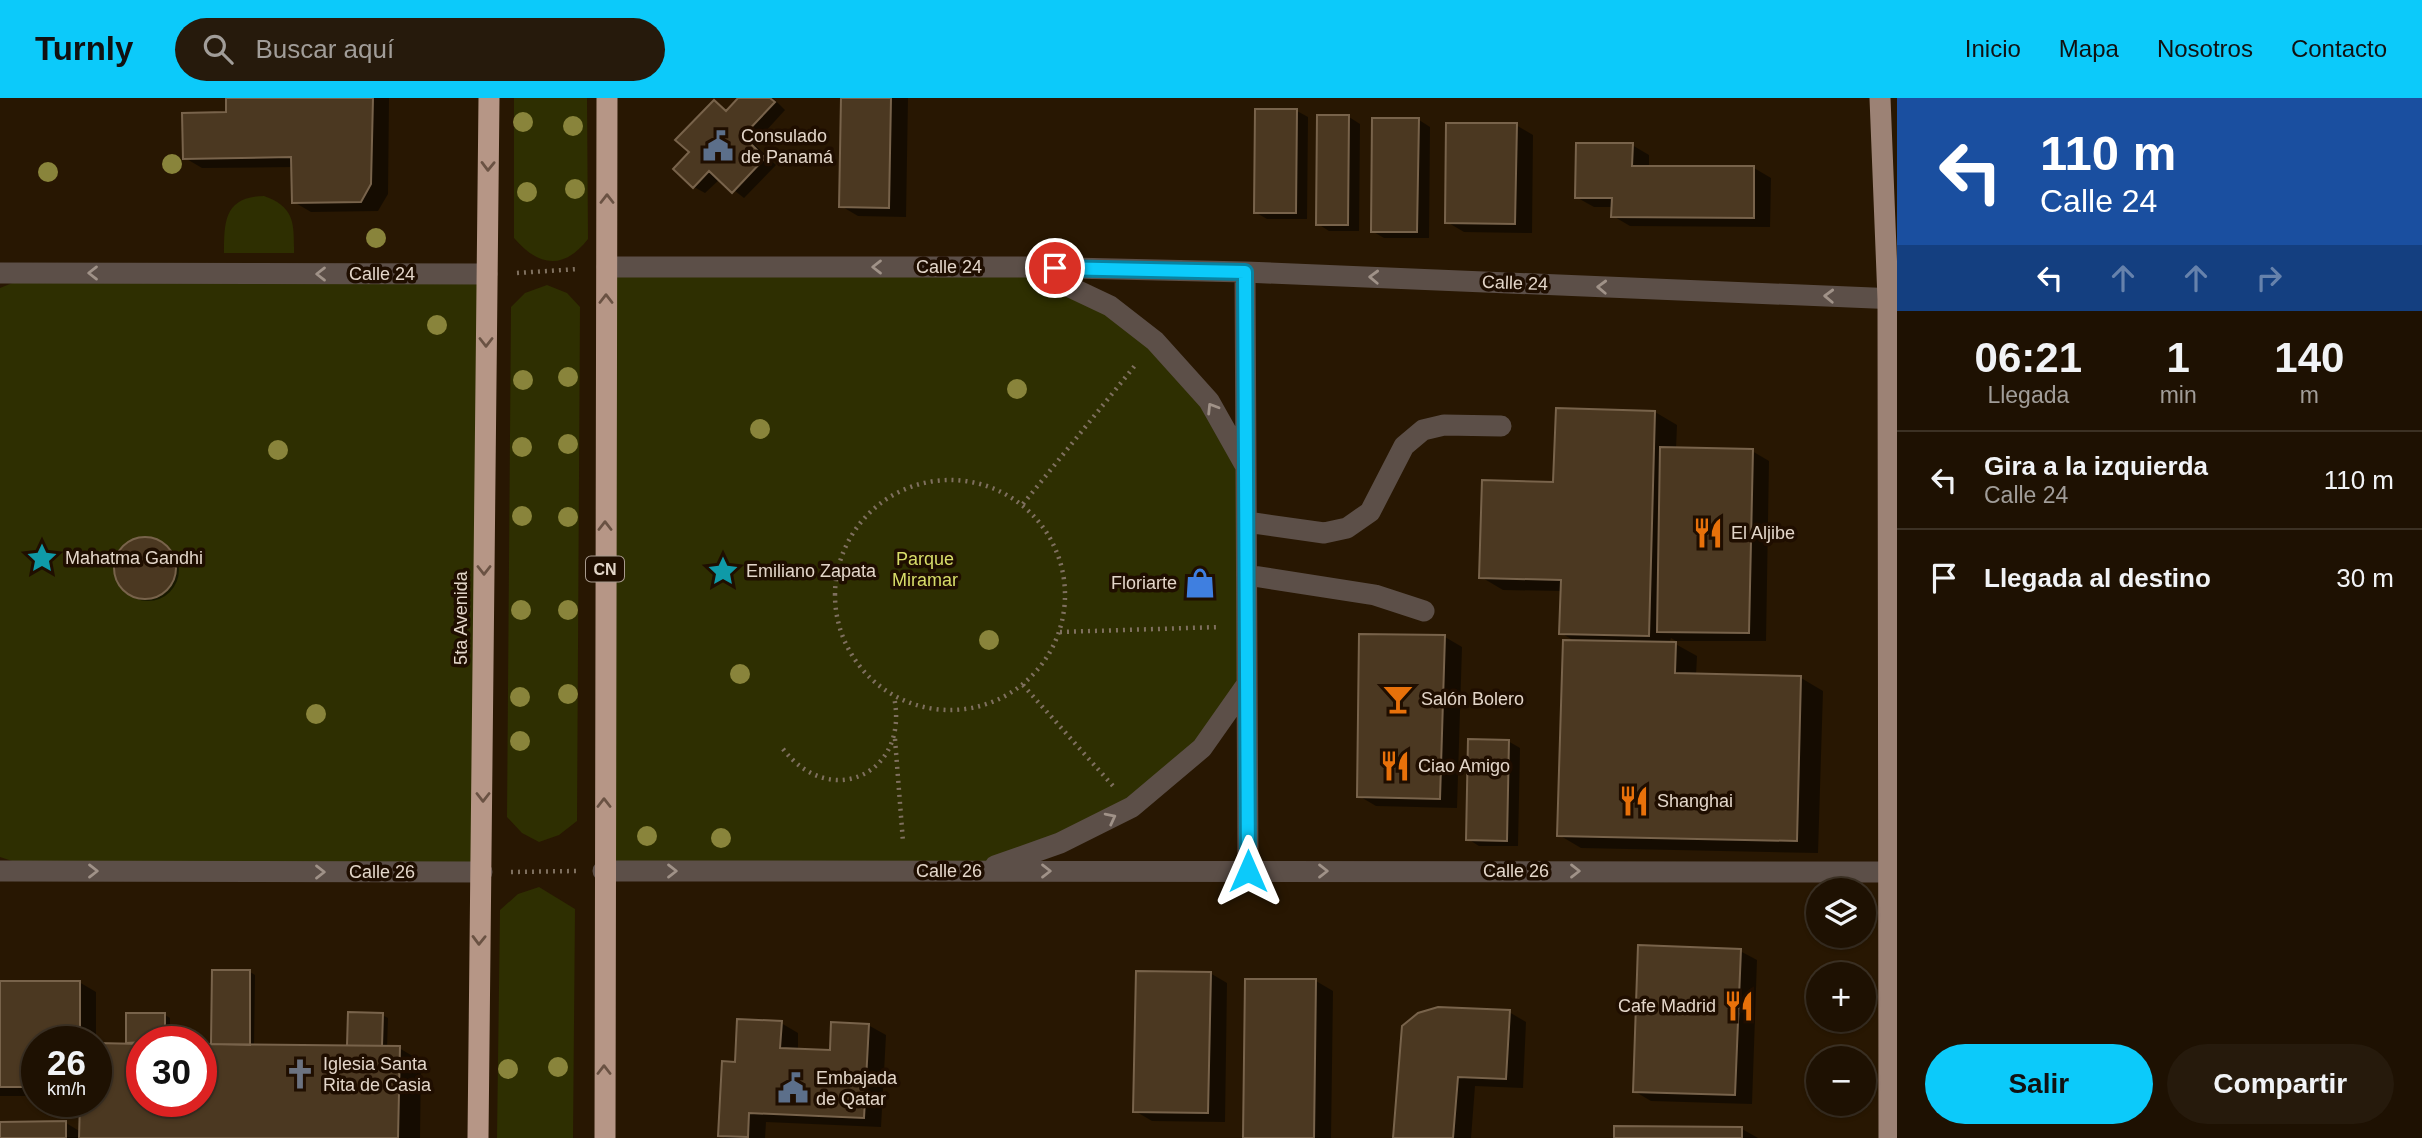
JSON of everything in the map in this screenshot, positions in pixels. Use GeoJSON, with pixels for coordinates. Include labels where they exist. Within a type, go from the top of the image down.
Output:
{"type":"FeatureCollection","features":[{"type":"Feature","properties":{"kind":"highway","name":"5ta Avenida"},"geometry":{"type":"LineString","coordinates":[[478,1138],[489,98]]}},
{"type":"Feature","properties":{"kind":"highway","name":"CN"},"geometry":{"type":"LineString","coordinates":[[605,1138],[603,871],[607,98]]}},
{"type":"Feature","properties":{"kind":"main road"},"geometry":{"type":"LineString","coordinates":[[1880,98],[1893,299],[1893,871],[1889,1138]]}},
{"type":"Feature","properties":{"kind":"street","name":"Calle 24"},"geometry":{"type":"LineString","coordinates":[[607,267],[1028,267],[1245,272],[1893,299]]}},
{"type":"Feature","properties":{"kind":"street"},"geometry":{"type":"LineString","coordinates":[[1028,267],[1110,306],[1155,341],[1209,401],[1246,467]]}},
{"type":"Feature","properties":{"kind":"street"},"geometry":{"type":"LineString","coordinates":[[1245,272],[1248,871]]}},
{"type":"Feature","properties":{"kind":"street","name":"Calle 24"},"geometry":{"type":"LineString","coordinates":[[0,273],[487,274]]}},
{"type":"Feature","properties":{"kind":"street"},"geometry":{"type":"LineString","coordinates":[[0,288],[37,273]]}},
{"type":"Feature","properties":{"kind":"street"},"geometry":{"type":"LineString","coordinates":[[1247,522],[1324,533],[1347,528],[1370,512],[1404,446],[1423,430],[1444,425],[1501,426]]}},
{"type":"Feature","properties":{"kind":"street"},"geometry":{"type":"LineString","coordinates":[[1247,575],[1375,595],[1424,611]]}},
{"type":"Feature","properties":{"kind":"street"},"geometry":{"type":"LineString","coordinates":[[979,871],[1060,843],[1132,807],[1202,748],[1247,684]]}},
{"type":"Feature","properties":{"kind":"street"},"geometry":{"type":"LineString","coordinates":[[0,857],[41,871]]}},
{"type":"Feature","properties":{"kind":"street","name":"Calle 26"},"geometry":{"type":"LineString","coordinates":[[0,871],[482,872]]}},
{"type":"Feature","properties":{"kind":"street","name":"Calle 26"},"geometry":{"type":"LineString","coordinates":[[603,871],[1893,871]]}},
{"type":"Feature","properties":{"kind":"path"},"geometry":{"type":"LineString","coordinates":[[487,274],[607,267]]}},
{"type":"Feature","properties":{"kind":"path"},"geometry":{"type":"LineString","coordinates":[[1023,504],[1155,341]]}},
{"type":"Feature","properties":{"kind":"path"},"geometry":{"type":"LineString","coordinates":[[951,479],[989,486],[1023,504],[1046,530],[1061,562],[1066,597],[1060,632],[1045,661],[1023,685],[994,702],[960,711],[926,709],[894,697],[864,673],[843,641],[835,604],[838,566],[854,531],[880,503],[914,485],[951,479]]}},
{"type":"Feature","properties":{"kind":"path"},"geometry":{"type":"LineString","coordinates":[[1060,632],[1247,627]]}},
{"type":"Feature","properties":{"kind":"path"},"geometry":{"type":"LineString","coordinates":[[1023,685],[1132,807]]}},
{"type":"Feature","properties":{"kind":"path"},"geometry":{"type":"LineString","coordinates":[[894,697],[898,717],[895,738],[905,871]]}},
{"type":"Feature","properties":{"kind":"path"},"geometry":{"type":"LineString","coordinates":[[783,749],[796,765],[812,775],[831,780],[850,779],[870,771],[886,757],[895,738]]}},
{"type":"Feature","properties":{"kind":"path"},"geometry":{"type":"LineString","coordinates":[[482,872],[603,871]]}},
{"type":"Feature","properties":{"kind":"green space"},"geometry":{"type":"Polygon","coordinates":[[[514,98],[587,98],[588,239],[579,249],[560,260],[541,259],[514,238],[514,98]]]}},
{"type":"Feature","properties":{"kind":"green space"},"geometry":{"type":"Polygon","coordinates":[[[264,196],[282,205],[291,217],[294,253],[224,253],[229,212],[241,201],[264,196]]]}},
{"type":"Feature","properties":{"kind":"green space","name":"Parque Miramar"},"geometry":{"type":"Polygon","coordinates":[[[607,267],[1028,267],[1155,341],[1246,467],[1247,684],[1202,748],[1132,807],[980,871],[603,871],[607,267]]]}},
{"type":"Feature","properties":{"kind":"green space"},"geometry":{"type":"Polygon","coordinates":[[[37,273],[487,274],[482,872],[42,871],[0,857],[0,288],[37,273]]]}},
{"type":"Feature","properties":{"kind":"green space"},"geometry":{"type":"Polygon","coordinates":[[[547,285],[567,293],[580,307],[577,821],[559,835],[539,842],[522,833],[507,817],[511,307],[525,293],[547,285]]]}},
{"type":"Feature","properties":{"kind":"green space"},"geometry":{"type":"Polygon","coordinates":[[[539,887],[575,909],[573,1138],[497,1138],[500,910],[518,894],[539,887]]]}},
{"type":"Feature","properties":{"kind":"building"},"geometry":{"type":"Polygon","coordinates":[[[226,98],[373,98],[371,184],[361,202],[292,203],[291,157],[183,159],[182,113],[226,112],[226,98]]]}},
{"type":"Feature","properties":{"kind":"building","name":"Consulado de Panamá"},"geometry":{"type":"Polygon","coordinates":[[[738,98],[770,98],[775,102],[743,136],[765,158],[732,193],[709,171],[693,188],[673,169],[689,152],[675,140],[714,100],[726,111],[738,98]]]}},
{"type":"Feature","properties":{"kind":"building"},"geometry":{"type":"Polygon","coordinates":[[[841,98],[891,98],[889,208],[839,207],[841,98]]]}},
{"type":"Feature","properties":{"kind":"building"},"geometry":{"type":"Polygon","coordinates":[[[1255,109],[1297,109],[1296,213],[1254,213],[1255,109]]]}},
{"type":"Feature","properties":{"kind":"building"},"geometry":{"type":"Polygon","coordinates":[[[1317,115],[1349,115],[1348,225],[1316,225],[1317,115]]]}},
{"type":"Feature","properties":{"kind":"building"},"geometry":{"type":"Polygon","coordinates":[[[1372,118],[1419,118],[1417,232],[1371,232],[1372,118]]]}},
{"type":"Feature","properties":{"kind":"building"},"geometry":{"type":"Polygon","coordinates":[[[1446,123],[1517,123],[1515,224],[1445,223],[1446,123]]]}},
{"type":"Feature","properties":{"kind":"building"},"geometry":{"type":"Polygon","coordinates":[[[1576,143],[1633,143],[1632,166],[1754,166],[1754,218],[1611,217],[1612,198],[1575,198],[1576,143]]]}},
{"type":"Feature","properties":{"kind":"building"},"geometry":{"type":"Polygon","coordinates":[[[1556,408],[1655,411],[1649,636],[1559,634],[1561,580],[1479,578],[1482,480],[1553,482],[1556,408]]]}},
{"type":"Feature","properties":{"kind":"building"},"geometry":{"type":"Polygon","coordinates":[[[1660,447],[1753,449],[1749,633],[1657,632],[1660,447]]]}},
{"type":"Feature","properties":{"kind":"building"},"geometry":{"type":"Polygon","coordinates":[[[145,537],[167,546],[176,568],[167,590],[145,599],[123,590],[114,568],[123,546],[145,537]]]}},
{"type":"Feature","properties":{"kind":"building"},"geometry":{"type":"Polygon","coordinates":[[[1359,634],[1445,635],[1440,799],[1357,797],[1359,634]]]}},
{"type":"Feature","properties":{"kind":"building"},"geometry":{"type":"Polygon","coordinates":[[[1563,640],[1676,642],[1675,673],[1801,676],[1797,841],[1557,836],[1563,640]]]}},
{"type":"Feature","properties":{"kind":"building"},"geometry":{"type":"Polygon","coordinates":[[[1468,739],[1509,740],[1507,841],[1466,840],[1468,739]]]}},
{"type":"Feature","properties":{"kind":"building"},"geometry":{"type":"Polygon","coordinates":[[[1638,945],[1741,949],[1735,1095],[1633,1092],[1638,945]]]}},
{"type":"Feature","properties":{"kind":"building"},"geometry":{"type":"Polygon","coordinates":[[[212,970],[250,970],[250,1045],[217,1044],[217,1026],[211,1026],[212,970]]]}},
{"type":"Feature","properties":{"kind":"building"},"geometry":{"type":"Polygon","coordinates":[[[1136,971],[1211,972],[1208,1113],[1133,1112],[1136,971]]]}},
{"type":"Feature","properties":{"kind":"building"},"geometry":{"type":"Polygon","coordinates":[[[1245,979],[1316,979],[1314,1138],[1243,1138],[1245,979]]]}},
{"type":"Feature","properties":{"kind":"building"},"geometry":{"type":"Polygon","coordinates":[[[0,981],[80,981],[80,1026],[21,1026],[21,1087],[0,1087],[0,981]]]}},
{"type":"Feature","properties":{"kind":"building"},"geometry":{"type":"Polygon","coordinates":[[[1438,1007],[1510,1010],[1506,1079],[1458,1077],[1453,1138],[1393,1138],[1402,1026],[1418,1013],[1438,1007]]]}},
{"type":"Feature","properties":{"kind":"building"},"geometry":{"type":"Polygon","coordinates":[[[348,1012],[383,1013],[382,1046],[347,1046],[348,1012]]]}},
{"type":"Feature","properties":{"kind":"building"},"geometry":{"type":"Polygon","coordinates":[[[126,1013],[165,1013],[165,1026],[126,1026],[126,1013]]]}},
{"type":"Feature","properties":{"kind":"building","name":"Embajada de Qatar"},"geometry":{"type":"Polygon","coordinates":[[[737,1019],[782,1021],[780,1048],[830,1050],[831,1022],[869,1024],[864,1118],[749,1113],[748,1137],[718,1136],[722,1061],[735,1062],[737,1019]]]}},
{"type":"Feature","properties":{"kind":"building","name":"Iglesia Santa Rita de Casia"},"geometry":{"type":"Polygon","coordinates":[[[112,1043],[126,1044],[126,1117],[217,1117],[217,1044],[400,1046],[398,1138],[79,1138],[80,1117],[112,1117],[112,1043]]]}},
{"type":"Feature","properties":{"kind":"building"},"geometry":{"type":"Polygon","coordinates":[[[66,1121],[66,1138],[0,1138],[0,1122],[66,1121]]]}},
{"type":"Feature","properties":{"kind":"building"},"geometry":{"type":"Polygon","coordinates":[[[1614,1126],[1742,1127],[1742,1138],[1614,1138],[1614,1126]]]}},
{"type":"Feature","properties":{"kind":"place","name":"Consulado de Panamá"},"geometry":{"type":"Point","coordinates":[718,146]}},
{"type":"Feature","properties":{"kind":"place","name":"El Aljibe"},"geometry":{"type":"Point","coordinates":[1708,533]}},
{"type":"Feature","properties":{"kind":"place","name":"Mahatma Gandhi"},"geometry":{"type":"Point","coordinates":[42,558]}},
{"type":"Feature","properties":{"kind":"place","name":"Emiliano Zapata"},"geometry":{"type":"Point","coordinates":[723,571]}},
{"type":"Feature","properties":{"kind":"place","name":"Floriarte"},"geometry":{"type":"Point","coordinates":[1200,583]}},
{"type":"Feature","properties":{"kind":"place","name":"Salón Bolero"},"geometry":{"type":"Point","coordinates":[1398,699]}},
{"type":"Feature","properties":{"kind":"place","name":"Ciao Amigo"},"geometry":{"type":"Point","coordinates":[1395,766]}},
{"type":"Feature","properties":{"kind":"place","name":"Shanghai"},"geometry":{"type":"Point","coordinates":[1634,801]}},
{"type":"Feature","properties":{"kind":"place","name":"Cafe Madrid"},"geometry":{"type":"Point","coordinates":[1739,1006]}},
{"type":"Feature","properties":{"kind":"place","name":"Iglesia Santa Rita de Casia"},"geometry":{"type":"Point","coordinates":[300,1074]}},
{"type":"Feature","properties":{"kind":"place","name":"Embajada de Qatar"},"geometry":{"type":"Point","coordinates":[793,1088]}},
{"type":"Feature","properties":{"kind":"route"},"geometry":{"type":"LineString","coordinates":[[1055,268],[1245,272],[1248,871]]}}]}
